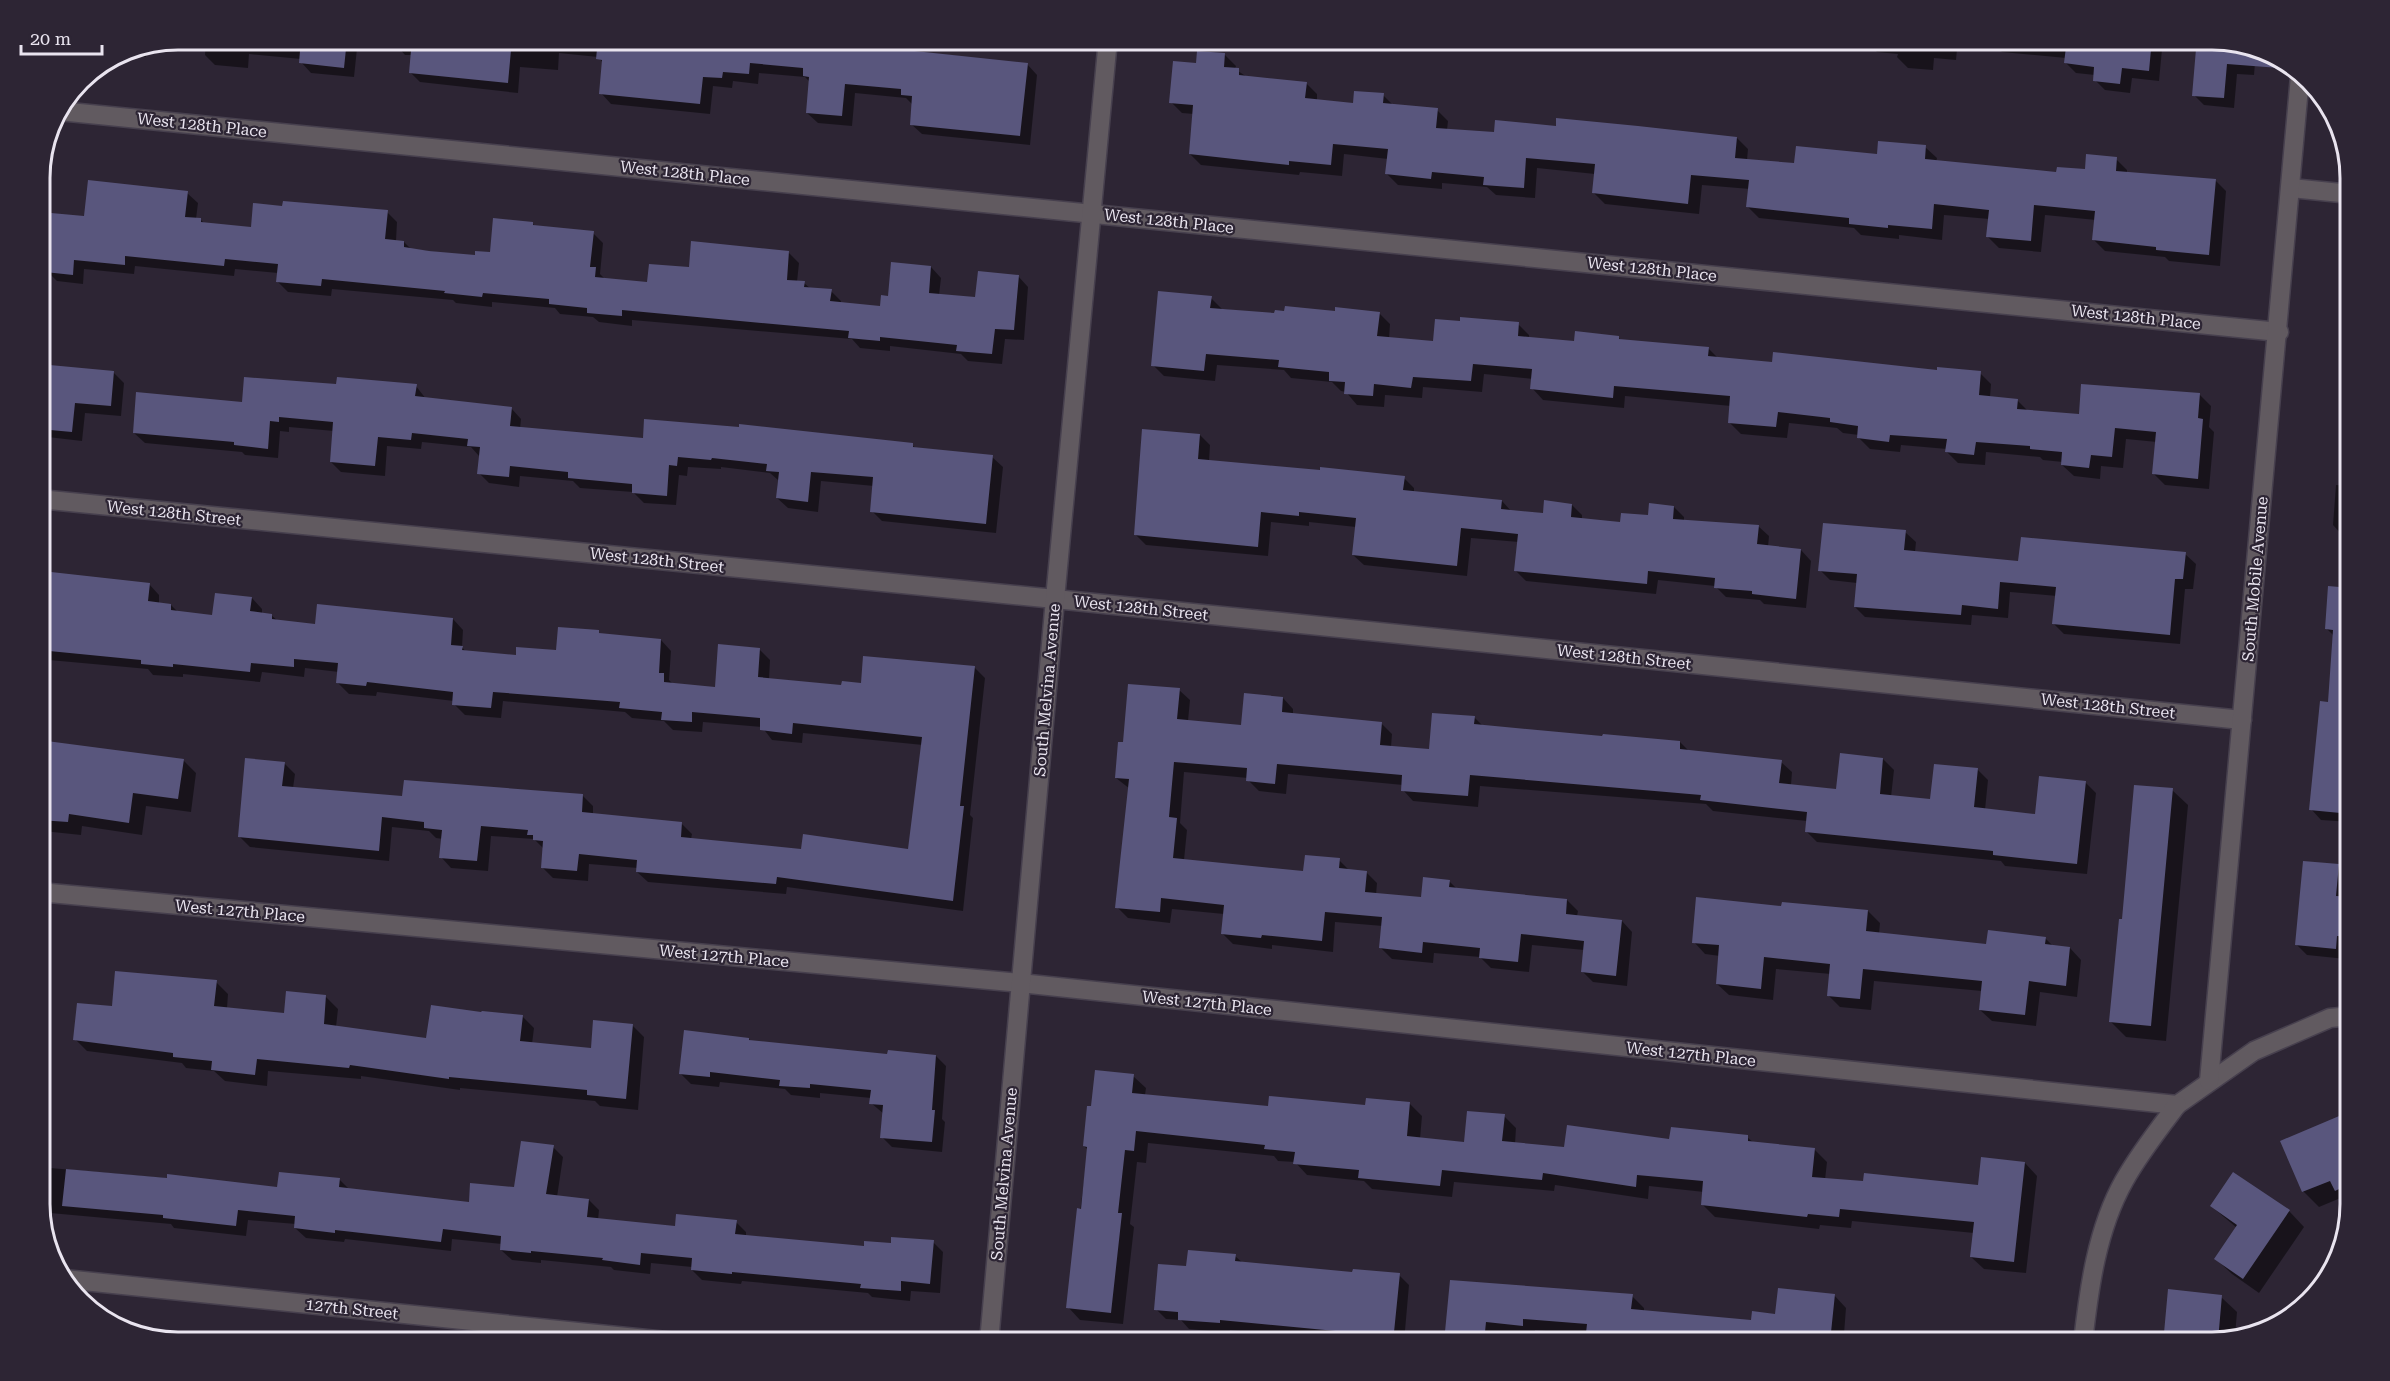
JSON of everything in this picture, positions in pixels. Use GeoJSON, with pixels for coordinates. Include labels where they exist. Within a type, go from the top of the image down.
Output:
{"type":"FeatureCollection","features":[{"type":"Feature","properties":{"kind":"street","name":"South Melvina Avenue"},"geometry":{"type":"LineString","coordinates":[[990,1332],[1055,599],[1107,50]]}},
{"type":"Feature","properties":{"kind":"street","name":"South Mobile Avenue"},"geometry":{"type":"LineString","coordinates":[[2209,1081],[2279,332],[2299,84]]}},
{"type":"Feature","properties":{"kind":"street","name":"West 128th Place"},"geometry":{"type":"LineString","coordinates":[[68,112],[2279,332]]}},
{"type":"Feature","properties":{"kind":"street"},"geometry":{"type":"LineString","coordinates":[[2291,188],[2340,193]]}},
{"type":"Feature","properties":{"kind":"street","name":"West 128th Street"},"geometry":{"type":"LineString","coordinates":[[50,501],[1055,599],[2242,720]]}},
{"type":"Feature","properties":{"kind":"street","name":"West 127th Place"},"geometry":{"type":"LineString","coordinates":[[50,893],[1020,983],[2177,1105]]}},
{"type":"Feature","properties":{"kind":"street"},"geometry":{"type":"LineString","coordinates":[[2084,1332],[2093,1270],[2106,1224],[2123,1183],[2148,1143],[2177,1105],[2254,1051],[2330,1018],[2340,1017]]}},
{"type":"Feature","properties":{"kind":"street","name":"127th Street"},"geometry":{"type":"LineString","coordinates":[[75,1280],[579,1332]]}},
{"type":"Feature","properties":{"kind":"building"},"geometry":{"type":"Polygon","coordinates":[[[300,50],[346,50],[344,68],[299,63],[300,50]]]}},
{"type":"Feature","properties":{"kind":"building"},"geometry":{"type":"Polygon","coordinates":[[[411,50],[511,50],[508,83],[409,73],[411,50]]]}},
{"type":"Feature","properties":{"kind":"building"},"geometry":{"type":"Polygon","coordinates":[[[597,50],[906,50],[1028,63],[1020,136],[910,125],[912,96],[901,95],[901,89],[845,84],[842,116],[806,113],[809,77],[803,76],[803,68],[750,63],[749,74],[723,72],[722,78],[703,77],[700,104],[599,94],[602,60],[596,59],[597,50]]]}},
{"type":"Feature","properties":{"kind":"building"},"geometry":{"type":"Polygon","coordinates":[[[2066,50],[2151,50],[2149,71],[2122,68],[2120,84],[2093,81],[2094,67],[2064,63],[2066,50]]]}},
{"type":"Feature","properties":{"kind":"building"},"geometry":{"type":"Polygon","coordinates":[[[2196,50],[2245,54],[2277,68],[2227,64],[2224,98],[2192,96],[2196,50]]]}},
{"type":"Feature","properties":{"kind":"building"},"geometry":{"type":"Polygon","coordinates":[[[1197,51],[1225,53],[1224,67],[1239,68],[1239,75],[1307,82],[1305,98],[1353,103],[1354,91],[1384,93],[1383,103],[1438,108],[1436,128],[1494,132],[1495,120],[1556,126],[1556,118],[1638,126],[1737,137],[1735,158],[1794,163],[1796,146],[1877,154],[1878,141],[1926,145],[1925,159],[2056,172],[2057,167],[2085,169],[2086,154],[2117,157],[2116,171],[2216,179],[2209,255],[2092,240],[2095,211],[2034,205],[2031,241],[1986,237],[1989,210],[1934,204],[1932,229],[1849,224],[1849,218],[1746,207],[1749,180],[1691,175],[1688,204],[1592,193],[1595,164],[1526,158],[1524,188],[1483,185],[1484,177],[1432,172],[1431,179],[1385,174],[1388,149],[1333,144],[1331,165],[1289,161],[1289,165],[1189,154],[1193,105],[1169,103],[1173,61],[1196,63],[1197,51]]]}},
{"type":"Feature","properties":{"kind":"building"},"geometry":{"type":"Polygon","coordinates":[[[88,180],[188,191],[185,217],[201,218],[201,222],[251,227],[253,203],[282,206],[283,201],[388,210],[385,239],[404,241],[404,247],[429,251],[475,255],[475,251],[490,252],[493,218],[533,222],[533,225],[594,231],[590,267],[596,267],[595,277],[647,282],[649,264],[689,267],[691,241],[789,251],[787,280],[805,281],[804,287],[832,289],[830,301],[880,306],[881,295],[888,296],[891,262],[931,266],[929,293],[975,297],[978,271],[1019,275],[1014,330],[995,329],[992,354],[956,351],[957,345],[880,337],[880,341],[848,338],[849,331],[622,310],[622,316],[587,313],[587,308],[549,304],[549,299],[483,293],[482,297],[444,293],[445,291],[322,279],[321,286],[276,282],[278,264],[225,259],[224,266],[125,256],[125,265],[74,260],[73,275],[50,273],[51,213],[84,216],[88,180]]]}},
{"type":"Feature","properties":{"kind":"building"},"geometry":{"type":"Polygon","coordinates":[[[1158,291],[1212,296],[1210,308],[1274,313],[1275,310],[1284,311],[1285,306],[1335,311],[1335,307],[1380,312],[1377,336],[1433,341],[1435,319],[1460,321],[1460,317],[1519,322],[1518,336],[1574,341],[1575,331],[1619,336],[1619,339],[1709,347],[1708,356],[1772,362],[1773,352],[1937,370],[1937,367],[1981,371],[1979,395],[2018,399],[2017,409],[2079,414],[2081,384],[2200,393],[2198,418],[2203,419],[2198,479],[2152,474],[2156,432],[2115,428],[2112,457],[2091,455],[2089,468],[2061,465],[2062,452],[2030,449],[2030,446],[1976,442],[1974,455],[1945,452],[1947,439],[1890,435],[1889,442],[1857,438],[1858,426],[1830,422],[1830,418],[1778,412],[1776,427],[1728,423],[1730,396],[1614,386],[1613,398],[1530,389],[1532,369],[1473,364],[1471,381],[1413,377],[1411,388],[1374,384],[1373,396],[1344,394],[1345,382],[1329,381],[1329,372],[1278,367],[1279,360],[1206,354],[1204,371],[1151,366],[1158,291]]]}},
{"type":"Feature","properties":{"kind":"building"},"geometry":{"type":"Polygon","coordinates":[[[50,365],[114,371],[111,406],[75,403],[72,432],[50,430],[50,365]]]}},
{"type":"Feature","properties":{"kind":"building"},"geometry":{"type":"Polygon","coordinates":[[[244,377],[336,384],[337,377],[417,384],[415,396],[512,407],[510,426],[643,438],[644,419],[739,427],[739,424],[913,443],[913,447],[993,455],[986,524],[870,512],[873,477],[811,472],[808,502],[776,498],[779,472],[766,471],[767,464],[712,458],[711,460],[678,457],[677,466],[669,465],[667,496],[632,493],[632,484],[568,478],[568,472],[510,466],[509,477],[477,474],[480,447],[467,446],[468,439],[412,433],[411,440],[378,437],[375,466],[330,462],[333,422],[279,417],[279,422],[270,421],[268,449],[234,445],[234,442],[133,433],[136,392],[242,402],[244,377]]]}},
{"type":"Feature","properties":{"kind":"building"},"geometry":{"type":"Polygon","coordinates":[[[1142,429],[1200,434],[1198,459],[1320,470],[1320,467],[1405,476],[1403,490],[1502,500],[1501,509],[1543,513],[1544,500],[1572,504],[1571,517],[1620,522],[1621,513],[1648,515],[1649,503],[1674,506],[1673,519],[1759,525],[1757,544],[1801,549],[1796,599],[1752,594],[1752,591],[1714,588],[1715,578],[1648,571],[1647,584],[1514,571],[1518,534],[1461,528],[1457,566],[1352,555],[1356,518],[1299,512],[1299,516],[1261,512],[1258,547],[1134,535],[1142,429]]]}},
{"type":"Feature","properties":{"kind":"building"},"geometry":{"type":"Polygon","coordinates":[[[1823,523],[1906,530],[1904,550],[2018,561],[2021,537],[2186,552],[2183,579],[2175,579],[2170,635],[2052,624],[2056,587],[2000,582],[1998,609],[1962,605],[1961,615],[1854,607],[1857,574],[1818,571],[1823,523]]]}},
{"type":"Feature","properties":{"kind":"building"},"geometry":{"type":"Polygon","coordinates":[[[51,572],[150,583],[148,601],[171,604],[171,610],[212,615],[215,593],[252,597],[250,611],[272,614],[272,619],[315,624],[317,604],[453,618],[451,645],[463,646],[462,650],[516,655],[516,647],[556,650],[558,627],[661,639],[659,673],[664,673],[664,682],[715,687],[718,644],[760,648],[758,677],[841,685],[842,681],[861,683],[863,656],[975,666],[960,806],[964,806],[953,901],[777,877],[776,884],[636,872],[637,860],[579,854],[577,871],[541,868],[543,841],[533,840],[533,835],[527,835],[528,830],[481,826],[477,861],[439,858],[442,830],[424,828],[424,822],[382,817],[379,851],[238,837],[245,758],[285,762],[282,786],[402,796],[404,780],[583,794],[582,812],[682,822],[681,837],[801,849],[803,834],[908,849],[922,737],[793,723],[792,734],[760,730],[760,718],[692,712],[692,722],[661,720],[662,712],[619,708],[620,702],[493,692],[491,708],[452,705],[453,692],[367,682],[366,686],[336,683],[338,663],[294,659],[294,667],[251,663],[250,672],[173,664],[173,667],[141,664],[141,660],[50,651],[51,572]]]}},
{"type":"Feature","properties":{"kind":"building"},"geometry":{"type":"Polygon","coordinates":[[[2328,586],[2340,587],[2340,813],[2309,810],[2320,701],[2328,702],[2333,630],[2325,629],[2328,586]]]}},
{"type":"Feature","properties":{"kind":"building"},"geometry":{"type":"Polygon","coordinates":[[[1128,684],[1180,688],[1177,719],[1241,725],[1244,693],[1283,697],[1282,712],[1382,722],[1380,745],[1429,749],[1432,713],[1475,716],[1474,724],[1680,741],[1680,749],[1782,760],[1779,783],[1836,789],[1840,753],[1883,758],[1880,794],[1930,799],[1934,764],[1978,768],[1974,807],[2035,814],[2039,776],[2086,781],[2077,864],[1993,855],[1993,851],[1805,832],[1807,812],[1700,800],[1701,795],[1470,775],[1468,796],[1401,791],[1402,775],[1277,764],[1275,784],[1246,781],[1247,768],[1174,762],[1169,817],[1177,818],[1173,858],[1303,871],[1305,855],[1340,858],[1339,868],[1367,871],[1365,892],[1421,897],[1423,877],[1450,880],[1449,887],[1567,899],[1566,914],[1622,920],[1616,976],[1581,972],[1584,941],[1521,934],[1518,962],[1479,958],[1480,948],[1423,942],[1422,953],[1379,948],[1382,917],[1325,912],[1322,941],[1262,935],[1261,938],[1221,934],[1224,905],[1161,898],[1160,912],[1115,908],[1129,779],[1115,778],[1118,742],[1123,742],[1128,684]]]}},
{"type":"Feature","properties":{"kind":"building"},"geometry":{"type":"Polygon","coordinates":[[[50,741],[184,759],[178,799],[133,793],[129,823],[69,814],[68,822],[50,821],[50,741]]]}},
{"type":"Feature","properties":{"kind":"building"},"geometry":{"type":"Polygon","coordinates":[[[2134,785],[2173,788],[2151,1026],[2109,1022],[2119,919],[2122,919],[2134,785]]]}},
{"type":"Feature","properties":{"kind":"building"},"geometry":{"type":"Polygon","coordinates":[[[2303,861],[2339,864],[2336,896],[2340,896],[2340,936],[2337,936],[2336,949],[2295,945],[2303,861]]]}},
{"type":"Feature","properties":{"kind":"building"},"geometry":{"type":"Polygon","coordinates":[[[1696,897],[1781,906],[1782,902],[1868,910],[1866,931],[1986,944],[1988,930],[2046,937],[2045,944],[2070,947],[2066,986],[2029,981],[2025,1015],[1979,1010],[1982,981],[1863,969],[1860,999],[1827,996],[1830,964],[1764,957],[1761,989],[1716,984],[1719,945],[1692,943],[1696,897]]]}},
{"type":"Feature","properties":{"kind":"building"},"geometry":{"type":"Polygon","coordinates":[[[115,971],[217,980],[214,1006],[284,1013],[286,991],[326,995],[324,1024],[426,1038],[431,1005],[523,1015],[520,1041],[591,1048],[593,1020],[633,1024],[626,1099],[587,1095],[587,1090],[449,1077],[449,1079],[350,1065],[349,1068],[257,1059],[255,1075],[211,1070],[212,1061],[173,1057],[173,1053],[73,1040],[77,1003],[112,1006],[115,971]]]}},
{"type":"Feature","properties":{"kind":"building"},"geometry":{"type":"Polygon","coordinates":[[[684,1030],[749,1038],[749,1040],[887,1054],[888,1050],[936,1055],[932,1142],[880,1138],[883,1105],[869,1104],[871,1090],[810,1084],[810,1088],[779,1086],[780,1080],[710,1072],[710,1077],[679,1074],[684,1030]]]}},
{"type":"Feature","properties":{"kind":"building"},"geometry":{"type":"Polygon","coordinates":[[[1095,1070],[1134,1074],[1132,1093],[1268,1106],[1269,1096],[1365,1105],[1366,1098],[1410,1102],[1407,1136],[1464,1142],[1467,1111],[1505,1114],[1502,1141],[1564,1147],[1567,1125],[1669,1139],[1671,1127],[1748,1135],[1748,1141],[1815,1148],[1812,1177],[1863,1181],[1864,1173],[1978,1185],[1981,1157],[2025,1162],[2014,1262],[1970,1257],[1974,1222],[1840,1209],[1839,1217],[1808,1214],[1807,1217],[1701,1205],[1703,1181],[1637,1175],[1636,1187],[1543,1173],[1542,1180],[1442,1170],[1440,1186],[1358,1178],[1359,1170],[1293,1164],[1295,1152],[1264,1149],[1265,1145],[1136,1131],[1134,1151],[1125,1150],[1118,1213],[1122,1213],[1111,1313],[1066,1308],[1077,1208],[1081,1209],[1087,1147],[1083,1146],[1087,1106],[1091,1106],[1095,1070]]]}},
{"type":"Feature","properties":{"kind":"building"},"geometry":{"type":"Polygon","coordinates":[[[2340,1116],[2340,1188],[2335,1191],[2330,1181],[2302,1192],[2280,1141],[2340,1116]]]}},
{"type":"Feature","properties":{"kind":"building"},"geometry":{"type":"Polygon","coordinates":[[[521,1141],[554,1145],[546,1194],[589,1199],[587,1217],[675,1226],[676,1214],[737,1220],[735,1234],[864,1246],[864,1241],[891,1243],[891,1237],[934,1240],[930,1284],[901,1281],[901,1291],[860,1288],[861,1284],[691,1270],[692,1258],[641,1253],[640,1265],[602,1260],[603,1258],[500,1250],[501,1236],[443,1229],[441,1242],[335,1230],[335,1233],[294,1228],[295,1216],[238,1210],[236,1226],[163,1218],[163,1215],[62,1206],[66,1169],[167,1178],[167,1174],[277,1187],[279,1172],[340,1178],[339,1187],[469,1202],[470,1183],[514,1187],[521,1141]]]}},
{"type":"Feature","properties":{"kind":"building"},"geometry":{"type":"Polygon","coordinates":[[[2233,1172],[2290,1210],[2243,1279],[2214,1259],[2237,1225],[2210,1206],[2233,1172]]]}},
{"type":"Feature","properties":{"kind":"building"},"geometry":{"type":"Polygon","coordinates":[[[1188,1250],[1236,1254],[1235,1261],[1352,1272],[1353,1269],[1400,1273],[1394,1332],[1346,1332],[1220,1320],[1220,1323],[1178,1320],[1178,1312],[1154,1310],[1158,1264],[1186,1266],[1188,1250]]]}},
{"type":"Feature","properties":{"kind":"building"},"geometry":{"type":"Polygon","coordinates":[[[1450,1280],[1633,1294],[1631,1309],[1751,1320],[1752,1311],[1775,1314],[1778,1288],[1835,1294],[1831,1332],[1586,1332],[1587,1324],[1523,1319],[1523,1326],[1486,1322],[1485,1332],[1445,1332],[1450,1280]]]}},
{"type":"Feature","properties":{"kind":"building"},"geometry":{"type":"Polygon","coordinates":[[[2168,1289],[2222,1295],[2219,1331],[2164,1332],[2168,1289]]]}}]}
